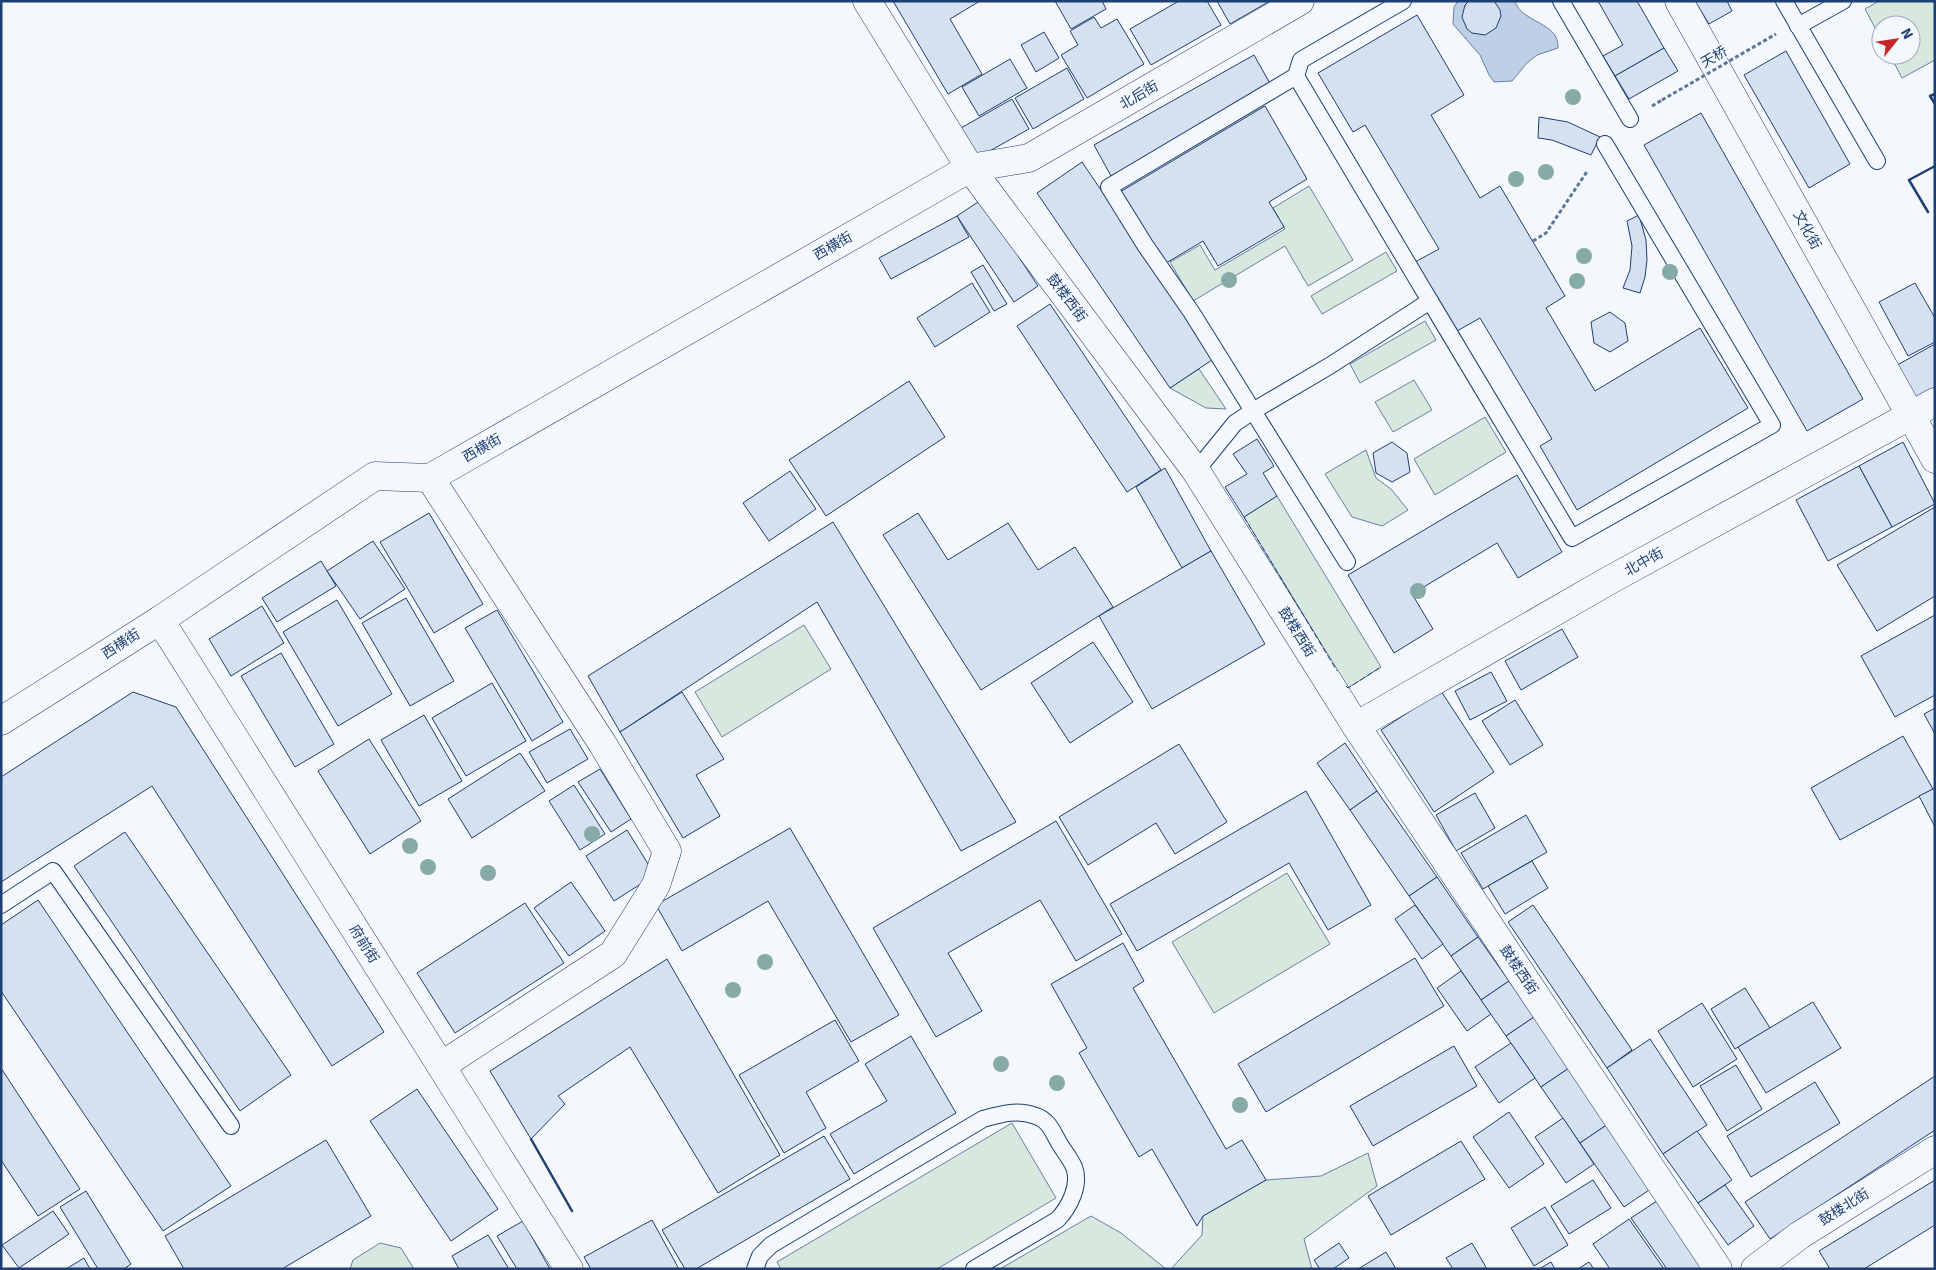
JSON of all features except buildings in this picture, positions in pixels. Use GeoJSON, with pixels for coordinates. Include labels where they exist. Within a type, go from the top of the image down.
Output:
{"type":"FeatureCollection","features":[{"type":"Feature","properties":{"kind":"street","name":"鼓楼西街"},"geometry":{"type":"LineString","coordinates":[[867,1],[970,168],[1196,471],[1359,730],[1718,1269]]}},
{"type":"Feature","properties":{"kind":"street","name":"北后街"},"geometry":{"type":"LineString","coordinates":[[970,168],[1029,158],[1300,1]]}},
{"type":"Feature","properties":{"kind":"street","name":"文化街"},"geometry":{"type":"LineString","coordinates":[[1679,1],[1935,459]]}},
{"type":"Feature","properties":{"kind":"street","name":"西横街"},"geometry":{"type":"LineString","coordinates":[[1,721],[160,620],[375,476],[430,478],[970,168]]}},
{"type":"Feature","properties":{"kind":"street","name":"北中街"},"geometry":{"type":"LineString","coordinates":[[1359,730],[1608,581],[1935,402]]}},
{"type":"Feature","properties":{"kind":"street"},"geometry":{"type":"LineString","coordinates":[[430,478],[602,744],[667,851],[656,885],[613,954],[441,1066]]}},
{"type":"Feature","properties":{"kind":"street","name":"府前街"},"geometry":{"type":"LineString","coordinates":[[160,620],[569,1269]]}},
{"type":"Feature","properties":{"kind":"street","name":"鼓楼北街"},"geometry":{"type":"LineString","coordinates":[[1755,1269],[1800,1235],[1935,1150]]}},
{"type":"Feature","properties":{"kind":"lane"},"geometry":{"type":"LineString","coordinates":[[1347,562],[1192,313],[1109,187],[1296,76],[1301,60],[1403,1]]}},
{"type":"Feature","properties":{"kind":"lane"},"geometry":{"type":"LineString","coordinates":[[1561,1],[1630,119]]}},
{"type":"Feature","properties":{"kind":"lane"},"geometry":{"type":"LineString","coordinates":[[1784,1],[1876,161]]}},
{"type":"Feature","properties":{"kind":"lane"},"geometry":{"type":"LineString","coordinates":[[1798,26],[1844,1]]}},
{"type":"Feature","properties":{"kind":"lane"},"geometry":{"type":"LineString","coordinates":[[1296,76],[1572,538],[1772,425],[1605,144]]}},
{"type":"Feature","properties":{"kind":"lane"},"geometry":{"type":"LineString","coordinates":[[1196,471],[1235,423],[1331,365],[1430,301]]}},
{"type":"Feature","properties":{"kind":"lane"},"geometry":{"type":"LineString","coordinates":[[1,905],[53,871],[231,1126]]}},
{"type":"Feature","properties":{"kind":"lane"},"geometry":{"type":"LineString","coordinates":[[755,1269],[760,1256],[771,1245],[983,1119],[1008,1112],[1037,1116],[1047,1122],[1074,1169],[1072,1198],[1064,1213],[1057,1220],[974,1269]]}},
{"type":"Feature","properties":{"kind":"path","name":"天桥"},"geometry":{"type":"LineString","coordinates":[[1662,100],[1776,34]]}},
{"type":"Feature","properties":{"kind":"shaded area"},"geometry":{"type":"Polygon","coordinates":[[[1879,1],[1935,1],[1935,60],[1902,78],[1895,65],[1921,65],[1921,15],[1871,15],[1871,20],[1865,9],[1879,1]]]}},
{"type":"Feature","properties":{"kind":"shaded area"},"geometry":{"type":"Polygon","coordinates":[[[1309,186],[1353,260],[1308,286],[1285,246],[1193,301],[1170,262],[1200,245],[1215,270],[1285,229],[1273,208],[1309,186]]]}},
{"type":"Feature","properties":{"kind":"shaded area"},"geometry":{"type":"Polygon","coordinates":[[[1386,252],[1397,271],[1322,314],[1311,296],[1386,252]]]}},
{"type":"Feature","properties":{"kind":"shaded area"},"geometry":{"type":"Polygon","coordinates":[[[1425,321],[1436,340],[1360,383],[1350,364],[1425,321]]]}},
{"type":"Feature","properties":{"kind":"shaded area"},"geometry":{"type":"Polygon","coordinates":[[[1199,369],[1226,409],[1206,408],[1170,388],[1199,369]]]}},
{"type":"Feature","properties":{"kind":"shaded area"},"geometry":{"type":"Polygon","coordinates":[[[1414,380],[1432,410],[1393,432],[1375,402],[1414,380]]]}},
{"type":"Feature","properties":{"kind":"shaded area"},"geometry":{"type":"Polygon","coordinates":[[[1485,417],[1506,452],[1435,495],[1414,459],[1485,417]]]}},
{"type":"Feature","properties":{"kind":"shaded area"},"geometry":{"type":"Polygon","coordinates":[[[1366,450],[1376,478],[1391,489],[1408,510],[1382,526],[1352,517],[1325,474],[1366,450]]]}},
{"type":"Feature","properties":{"kind":"shaded area"},"geometry":{"type":"Polygon","coordinates":[[[1277,496],[1381,667],[1348,688],[1244,517],[1277,496]]]}},
{"type":"Feature","properties":{"kind":"shaded area"},"geometry":{"type":"Polygon","coordinates":[[[804,625],[831,669],[722,737],[695,692],[804,625]]]}},
{"type":"Feature","properties":{"kind":"shaded area"},"geometry":{"type":"Polygon","coordinates":[[[1287,873],[1330,944],[1214,1013],[1172,942],[1287,873]]]}},
{"type":"Feature","properties":{"kind":"shaded area"},"geometry":{"type":"Polygon","coordinates":[[[1012,1123],[1056,1198],[937,1269],[781,1269],[777,1262],[1012,1123]]]}},
{"type":"Feature","properties":{"kind":"shaded area"},"geometry":{"type":"Polygon","coordinates":[[[1368,1153],[1377,1186],[1304,1239],[1312,1269],[1171,1269],[1202,1235],[1203,1216],[1266,1180],[1321,1176],[1368,1153]]]}},
{"type":"Feature","properties":{"kind":"shaded area"},"geometry":{"type":"Polygon","coordinates":[[[1091,1216],[1121,1233],[1166,1269],[1000,1269],[1091,1216]]]}},
{"type":"Feature","properties":{"kind":"shaded area"},"geometry":{"type":"Polygon","coordinates":[[[380,1243],[401,1248],[414,1269],[350,1269],[353,1260],[380,1243]]]}},
{"type":"Feature","properties":{"kind":"water"},"geometry":{"type":"Polygon","coordinates":[[[1458,1],[1515,1],[1525,14],[1553,33],[1557,39],[1558,48],[1537,55],[1527,63],[1512,81],[1494,82],[1480,55],[1453,24],[1454,7],[1458,1]]]}},
{"type":"Feature","properties":{"kind":"fence"},"geometry":{"type":"LineString","coordinates":[[1244,517],[1337,671]]}},
{"type":"Feature","properties":{"kind":"fence"},"geometry":{"type":"LineString","coordinates":[[1346,686],[1348,688],[1381,667]]}},
{"type":"Feature","properties":{"kind":"wall"},"geometry":{"type":"LineString","coordinates":[[1935,94],[1930,96],[1935,104]]}},
{"type":"Feature","properties":{"kind":"wall"},"geometry":{"type":"LineString","coordinates":[[1928,212],[1909,180],[1935,166]]}},
{"type":"Feature","properties":{"kind":"wall"},"geometry":{"type":"LineString","coordinates":[[531,1139],[572,1211]]}}]}
